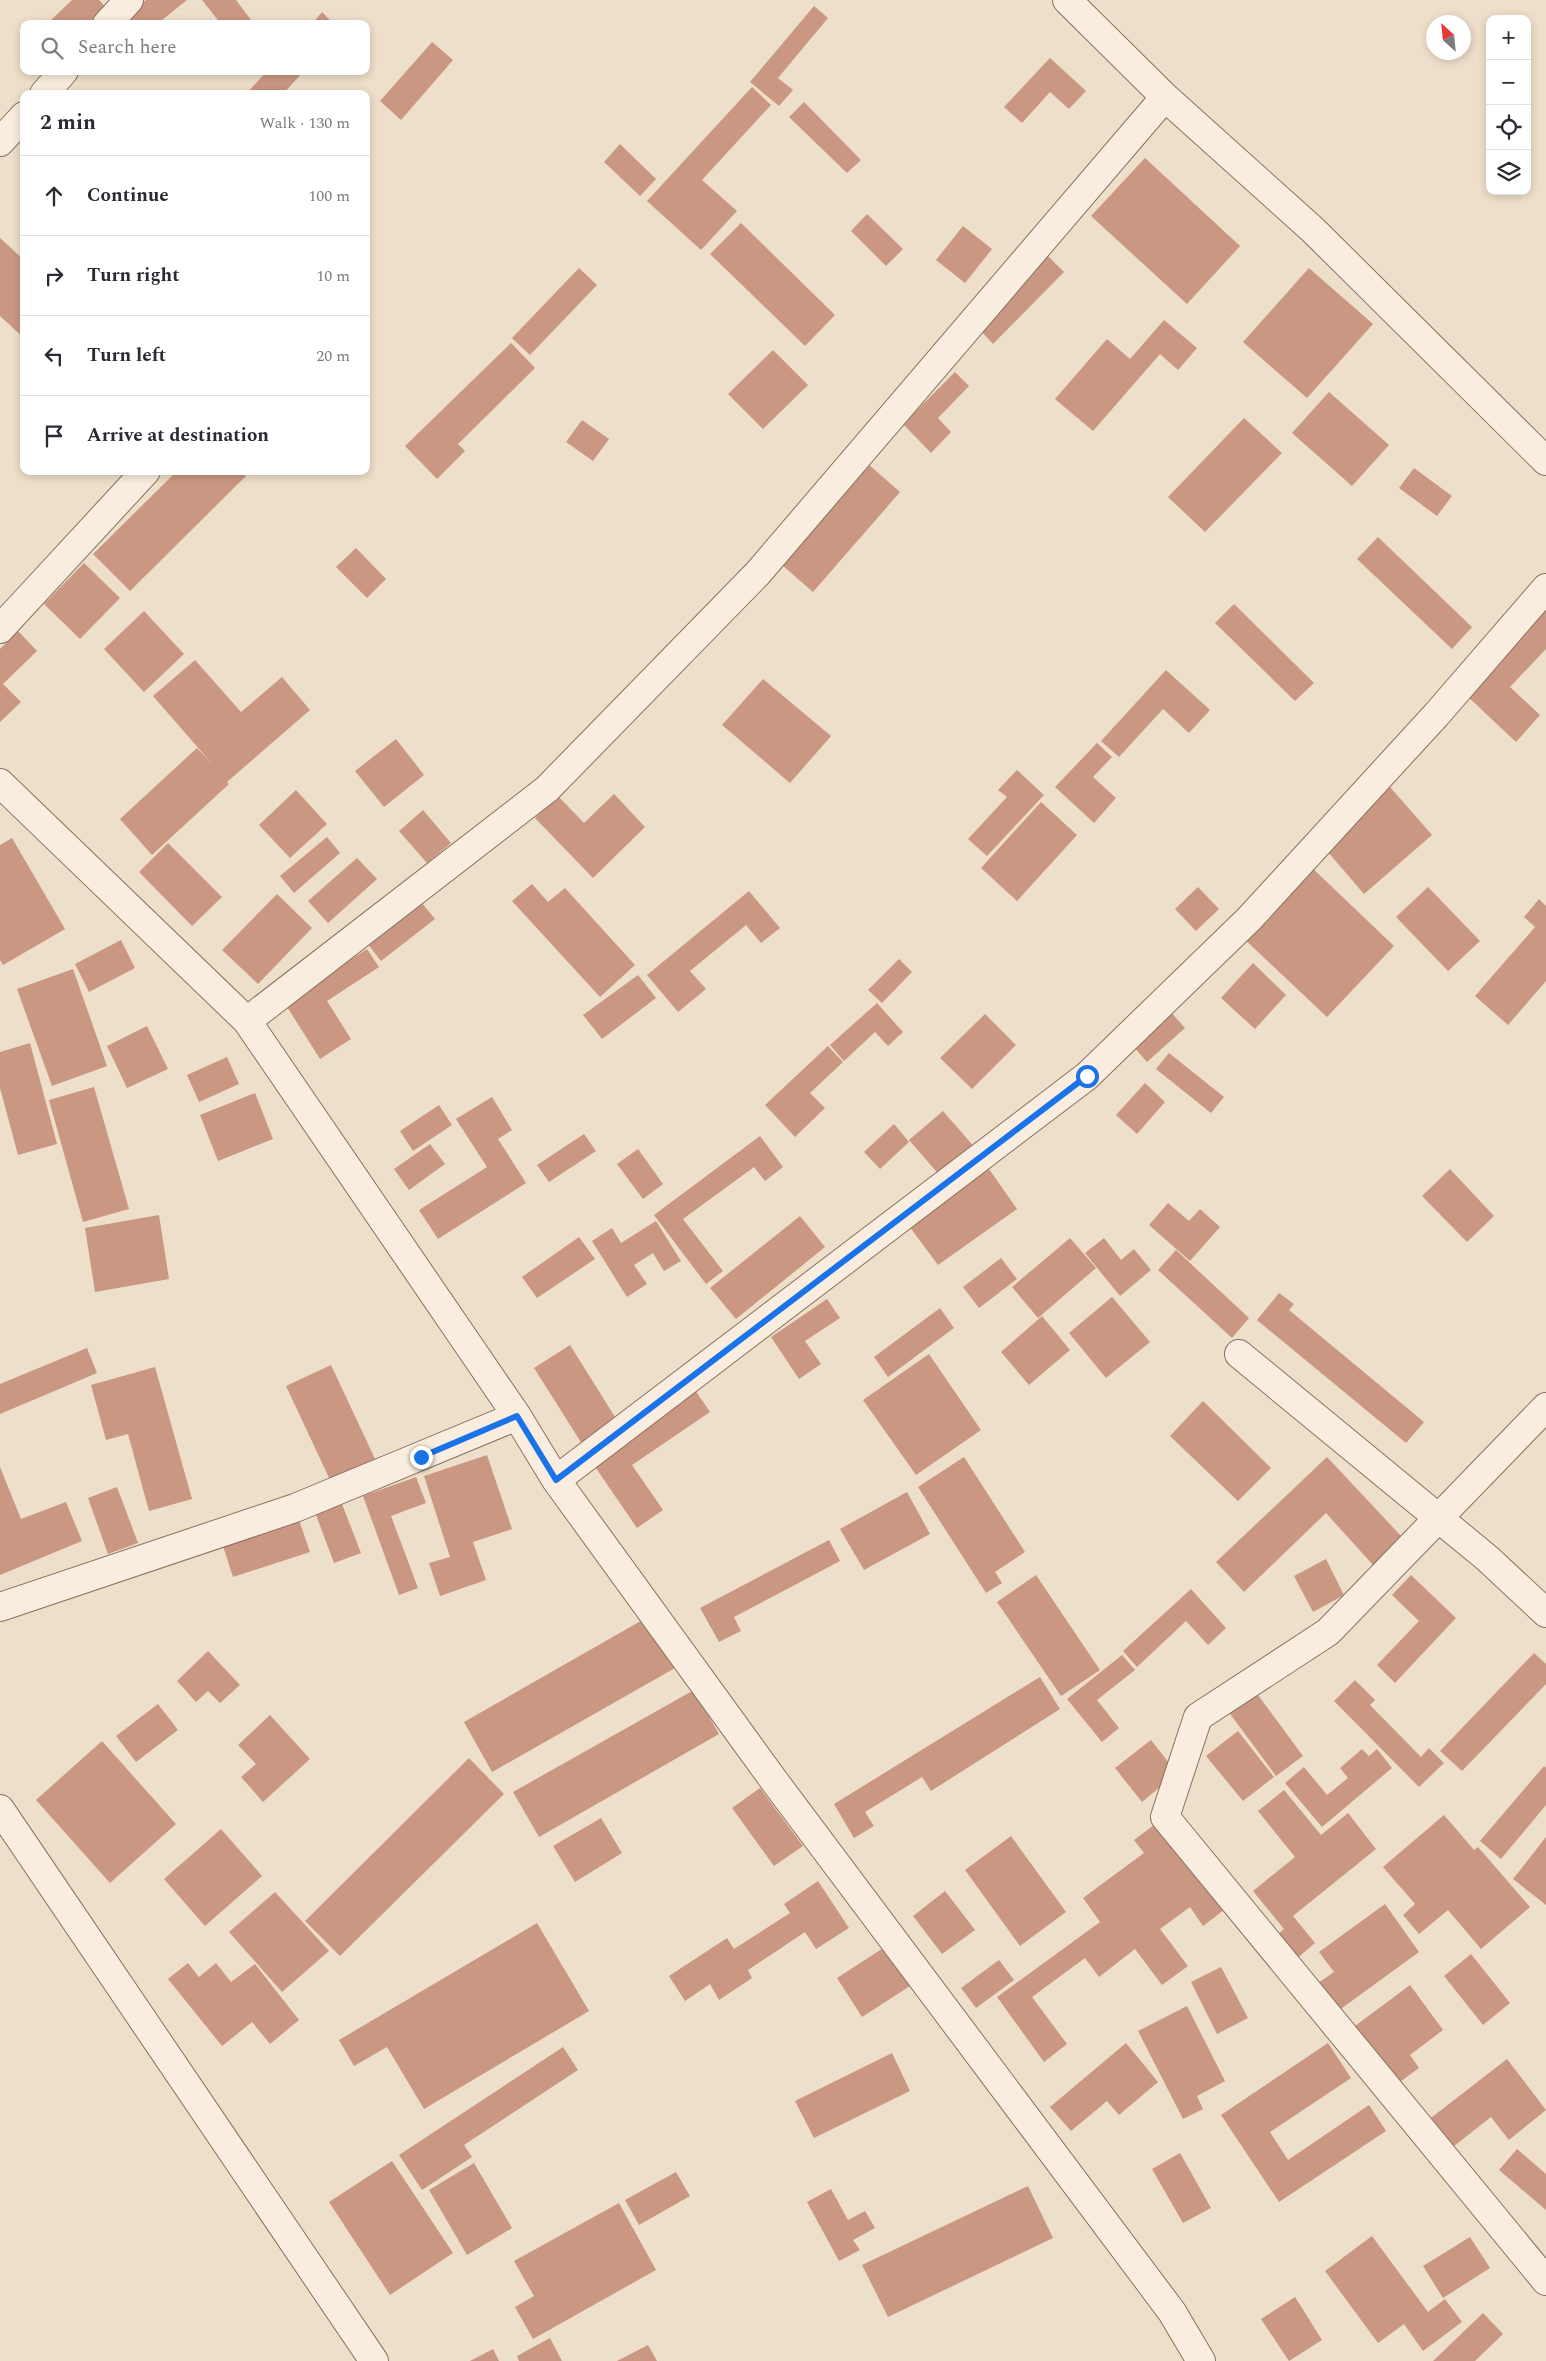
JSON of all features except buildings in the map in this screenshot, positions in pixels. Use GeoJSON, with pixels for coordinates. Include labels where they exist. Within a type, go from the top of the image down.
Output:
{"type":"FeatureCollection","features":[{"type":"Feature","properties":{"kind":"street"},"geometry":{"type":"LineString","coordinates":[[111,20],[129,0]]}},
{"type":"Feature","properties":{"kind":"street"},"geometry":{"type":"LineString","coordinates":[[1067,0],[1165,97],[1313,230],[1546,461]]}},
{"type":"Feature","properties":{"kind":"street"},"geometry":{"type":"LineString","coordinates":[[47,90],[61,75]]}},
{"type":"Feature","properties":{"kind":"street"},"geometry":{"type":"LineString","coordinates":[[247,1021],[547,789],[758,573],[1165,97]]}},
{"type":"Feature","properties":{"kind":"street"},"geometry":{"type":"LineString","coordinates":[[0,142],[20,120]]}},
{"type":"Feature","properties":{"kind":"street"},"geometry":{"type":"LineString","coordinates":[[0,629],[142,475]]}},
{"type":"Feature","properties":{"kind":"street"},"geometry":{"type":"LineString","coordinates":[[556,1480],[1087,1076],[1249,919],[1437,714],[1546,588]]}},
{"type":"Feature","properties":{"kind":"street"},"geometry":{"type":"LineString","coordinates":[[0,783],[247,1021],[517,1416],[556,1480],[775,1782],[1172,2312],[1201,2361]]}},
{"type":"Feature","properties":{"kind":"street"},"geometry":{"type":"LineString","coordinates":[[1239,1354],[1487,1558],[1546,1613]]}},
{"type":"Feature","properties":{"kind":"street"},"geometry":{"type":"LineString","coordinates":[[1546,1407],[1328,1632],[1198,1717],[1166,1817],[1546,2281]]}},
{"type":"Feature","properties":{"kind":"street"},"geometry":{"type":"LineString","coordinates":[[0,1607],[296,1508],[517,1416]]}},
{"type":"Feature","properties":{"kind":"street"},"geometry":{"type":"LineString","coordinates":[[0,1809],[374,2361]]}},
{"type":"Feature","properties":{"kind":"route"},"geometry":{"type":"LineString","coordinates":[[421,1457],[517,1416],[556,1480],[1087,1076]]}}]}
